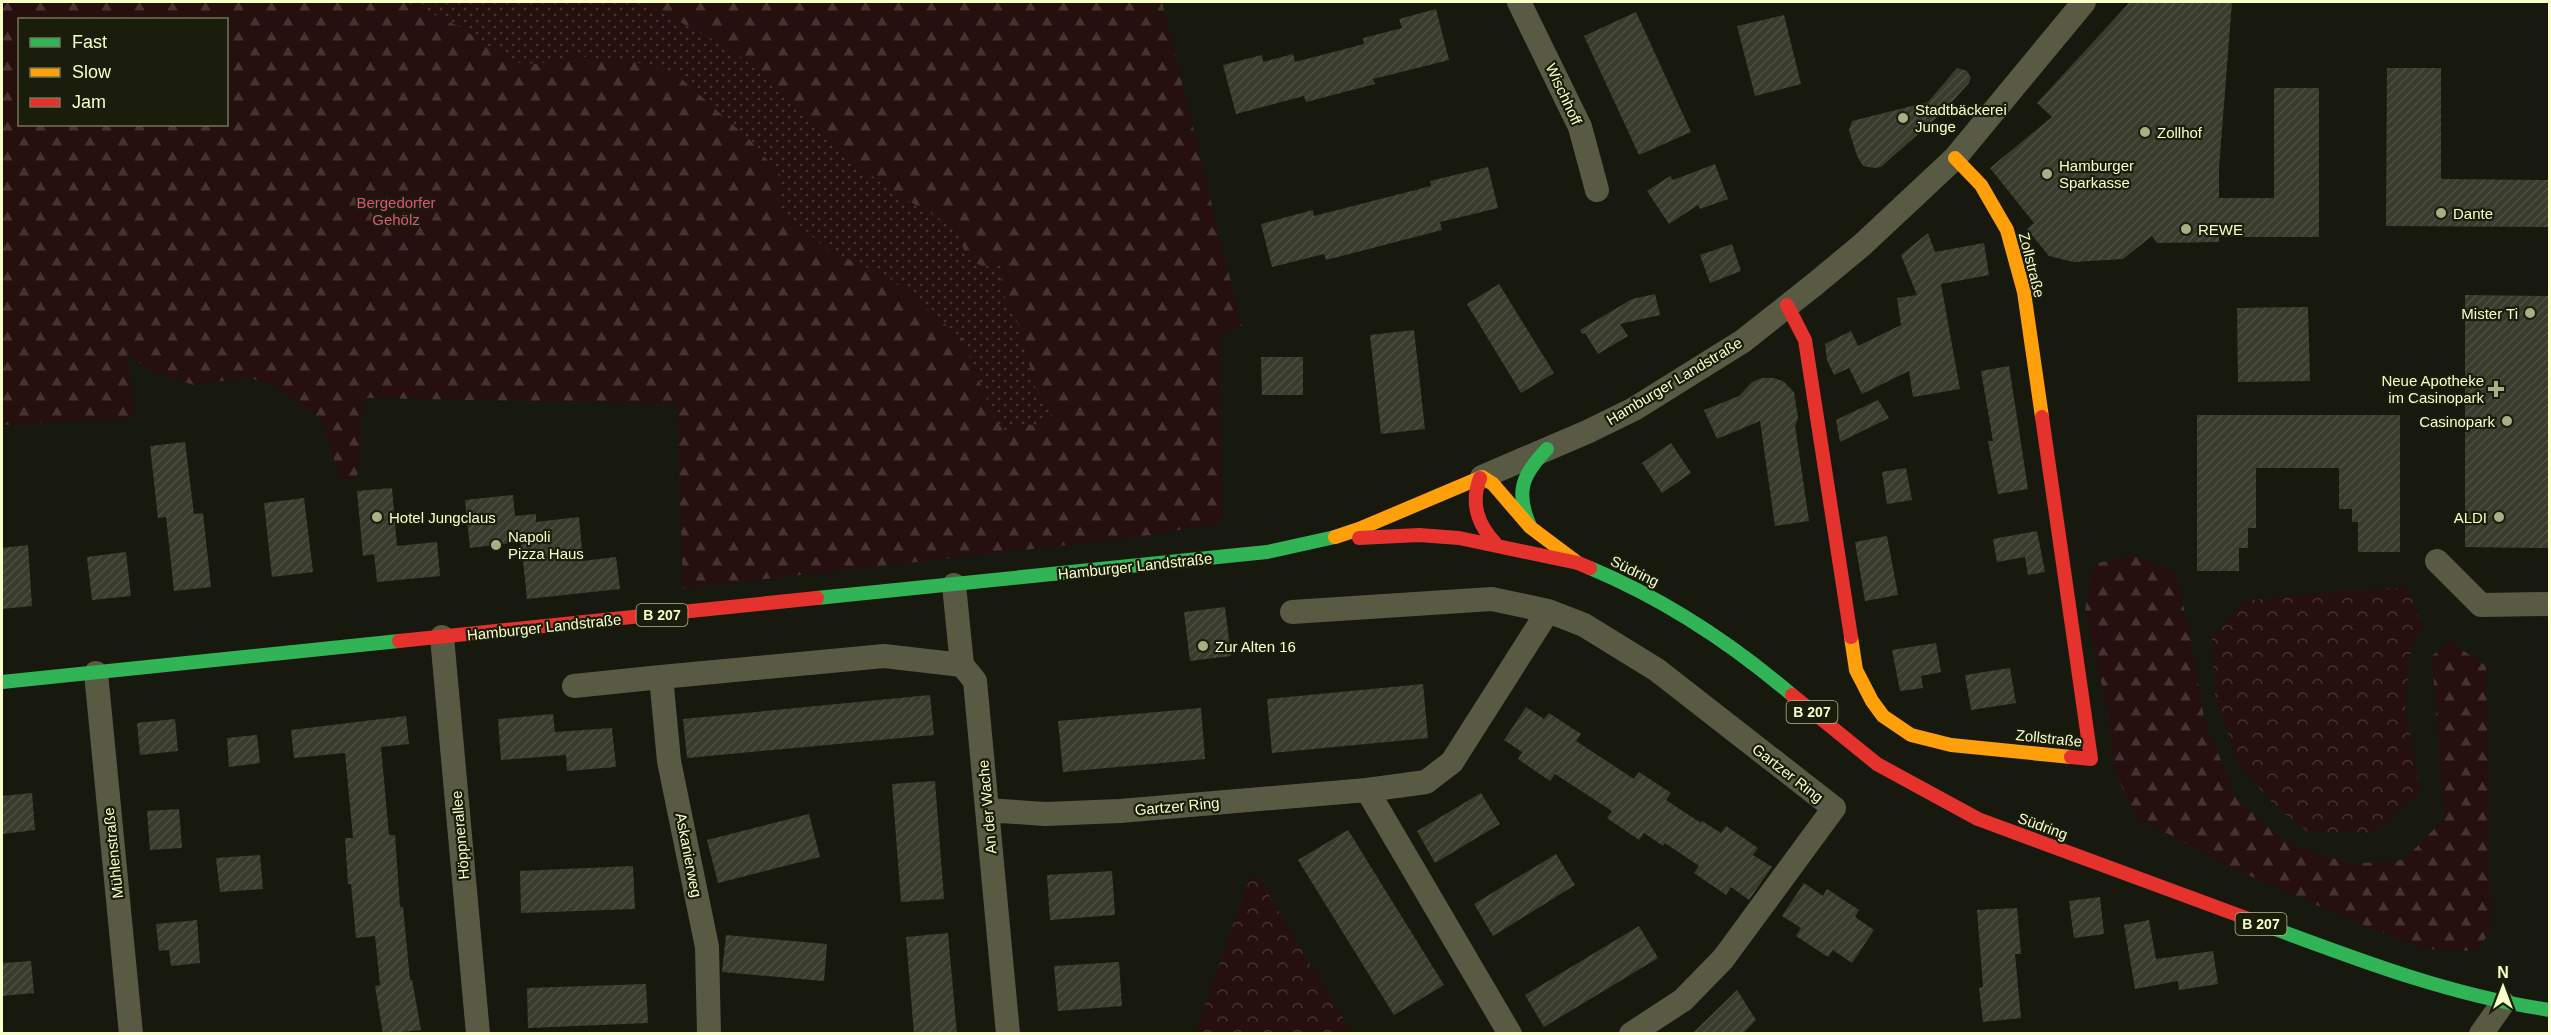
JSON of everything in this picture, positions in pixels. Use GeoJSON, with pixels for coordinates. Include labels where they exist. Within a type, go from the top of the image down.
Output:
{"type":"FeatureCollection","features":[{"type":"Feature","properties":{"kind":"main road","name":"Zollstraße"},"geometry":{"type":"LineString","coordinates":[[1787,305],[1804,340],[1856,670],[1872,701],[1883,716],[1896,727],[1929,741],[2091,759],[2024,292],[2007,230],[1981,185],[1955,158]]}},
{"type":"Feature","properties":{"kind":"main road"},"geometry":{"type":"LineString","coordinates":[[1532,530],[1521,501],[1521,487],[1527,472],[1547,449]]}},
{"type":"Feature","properties":{"kind":"main road"},"geometry":{"type":"LineString","coordinates":[[1481,478],[1475,498],[1478,521],[1485,534],[1496,544]]}},
{"type":"Feature","properties":{"kind":"main road","name":"Südring"},"geometry":{"type":"LineString","coordinates":[[1481,478],[1494,485],[1519,518],[1532,530],[1578,564]]}},
{"type":"Feature","properties":{"kind":"main road","name":"Hamburger Landstraße"},"geometry":{"type":"LineString","coordinates":[[2,682],[1267,552],[1321,541],[1394,515],[1481,478]]}},
{"type":"Feature","properties":{"kind":"main road","name":"Südring"},"geometry":{"type":"LineString","coordinates":[[1321,541],[1419,535],[1459,538],[1496,544],[1578,564],[1621,581],[1684,615],[1751,662],[1832,730],[1877,764],[1967,814],[2379,967],[2503,1003],[2550,1010]]}},
{"type":"Feature","properties":{"kind":"street","name":"Wischhoff"},"geometry":{"type":"LineString","coordinates":[[1519,2],[1580,127],[1597,190]]}},
{"type":"Feature","properties":{"kind":"street","name":"Hamburger Landstraße"},"geometry":{"type":"LineString","coordinates":[[1481,478],[1634,409],[1743,340],[1862,245],[1955,158],[2084,2]]}},
{"type":"Feature","properties":{"kind":"street"},"geometry":{"type":"LineString","coordinates":[[2437,561],[2481,604],[2550,604]]}},
{"type":"Feature","properties":{"kind":"street","name":"An der Wache"},"geometry":{"type":"LineString","coordinates":[[954,585],[962,665],[975,681],[1008,1034]]}},
{"type":"Feature","properties":{"kind":"street","name":"Gartzer Ring"},"geometry":{"type":"LineString","coordinates":[[1292,612],[1492,599],[1548,611],[1584,625],[1657,670],[1834,808],[1723,959],[1683,1000],[1631,1034]]}},
{"type":"Feature","properties":{"kind":"street","name":"Gartzer Ring"},"geometry":{"type":"LineString","coordinates":[[987,810],[1044,814],[1120,811],[1367,790],[1426,782],[1452,762],[1548,611]]}},
{"type":"Feature","properties":{"kind":"street","name":"Höppnerallee"},"geometry":{"type":"LineString","coordinates":[[442,637],[478,1034]]}},
{"type":"Feature","properties":{"kind":"street"},"geometry":{"type":"LineString","coordinates":[[574,686],[884,656],[962,665]]}},
{"type":"Feature","properties":{"kind":"street","name":"Mühlenstraße"},"geometry":{"type":"LineString","coordinates":[[96,673],[131,1034]]}},
{"type":"Feature","properties":{"kind":"street","name":"Askanierweg"},"geometry":{"type":"LineString","coordinates":[[662,677],[669,760],[707,947],[709,1034]]}},
{"type":"Feature","properties":{"kind":"street"},"geometry":{"type":"LineString","coordinates":[[1367,790],[1510,1034]]}},
{"type":"Feature","properties":{"kind":"street"},"geometry":{"type":"LineString","coordinates":[[2481,1034],[2503,1003]]}},
{"type":"Feature","properties":{"kind":"green space","name":"Bergedorfer Gehölz"},"geometry":{"type":"Polygon","coordinates":[[[2,2],[406,2],[458,26],[515,63],[538,64],[575,56],[631,61],[676,74],[749,139],[783,178],[777,206],[826,249],[889,278],[962,338],[995,420],[1006,431],[1028,424],[1043,428],[1054,410],[1036,389],[1019,326],[999,284],[1006,266],[981,266],[966,256],[956,228],[900,196],[839,152],[751,65],[731,49],[642,2],[1162,2],[1242,327],[1220,335],[1222,522],[1140,537],[683,588],[677,404],[364,398],[357,478],[341,479],[320,419],[277,387],[247,377],[194,385],[153,372],[128,355],[135,418],[2,425],[2,2]]]}},
{"type":"Feature","properties":{"kind":"green space"},"geometry":{"type":"Polygon","coordinates":[[[406,2],[442,4],[449,2],[642,2],[731,49],[751,65],[839,152],[900,196],[956,228],[966,256],[1006,266],[999,284],[1019,326],[1036,389],[1054,410],[1043,428],[1028,424],[1006,431],[995,420],[986,401],[889,278],[826,249],[777,205],[783,178],[749,139],[676,74],[631,61],[575,56],[538,64],[515,63],[458,26],[406,2]]]}},
{"type":"Feature","properties":{"kind":"green space"},"geometry":{"type":"Polygon","coordinates":[[[2133,555],[2175,572],[2189,629],[2204,718],[2237,800],[2290,845],[2351,864],[2404,860],[2444,819],[2432,656],[2449,641],[2486,666],[2491,928],[2478,951],[2423,949],[2230,867],[2137,817],[2117,777],[2105,699],[2085,610],[2094,564],[2133,555]]]}},
{"type":"Feature","properties":{"kind":"green space"},"geometry":{"type":"Polygon","coordinates":[[[2408,588],[2422,626],[2410,655],[2405,708],[2421,792],[2371,833],[2308,832],[2272,803],[2238,763],[2215,695],[2212,639],[2245,601],[2345,590],[2408,588]]]}},
{"type":"Feature","properties":{"kind":"green space"},"geometry":{"type":"Polygon","coordinates":[[[1250,877],[1258,877],[1352,1033],[1195,1033],[1250,877]]]}},
{"type":"Feature","properties":{"kind":"building"},"geometry":{"type":"Polygon","coordinates":[[[2130,2],[2232,2],[2219,168],[2219,198],[2274,198],[2274,88],[2319,88],[2319,237],[2219,237],[2219,242],[2157,243],[2152,236],[2123,259],[2074,262],[2049,256],[2027,229],[2034,223],[1990,168],[2052,117],[2037,103],[2130,2]]]}},
{"type":"Feature","properties":{"kind":"building"},"geometry":{"type":"Polygon","coordinates":[[[1436,9],[1449,60],[1373,79],[1375,84],[1306,102],[1304,96],[1236,114],[1223,65],[1262,55],[1263,62],[1293,54],[1295,62],[1364,44],[1363,38],[1402,28],[1399,19],[1436,9]]]}},
{"type":"Feature","properties":{"kind":"building"},"geometry":{"type":"Polygon","coordinates":[[[1636,12],[1691,132],[1639,155],[1584,36],[1636,12]]]}},
{"type":"Feature","properties":{"kind":"building"},"geometry":{"type":"Polygon","coordinates":[[[1784,15],[1801,84],[1755,96],[1737,26],[1784,15]]]}},
{"type":"Feature","properties":{"kind":"building"},"geometry":{"type":"Polygon","coordinates":[[[1957,68],[1967,71],[1971,78],[1942,113],[1881,167],[1863,166],[1857,156],[1849,130],[1852,121],[1928,102],[1957,68]]]}},
{"type":"Feature","properties":{"kind":"building"},"geometry":{"type":"Polygon","coordinates":[[[2387,68],[2441,68],[2441,179],[2550,180],[2550,227],[2386,226],[2387,68]]]}},
{"type":"Feature","properties":{"kind":"building"},"geometry":{"type":"Polygon","coordinates":[[[1715,164],[1728,199],[1700,209],[1698,205],[1669,224],[1647,191],[1670,176],[1673,180],[1715,164]]]}},
{"type":"Feature","properties":{"kind":"building"},"geometry":{"type":"Polygon","coordinates":[[[1488,167],[1498,208],[1440,222],[1442,230],[1326,260],[1324,254],[1272,267],[1261,224],[1313,210],[1314,216],[1431,186],[1430,181],[1488,167]]]}},
{"type":"Feature","properties":{"kind":"building"},"geometry":{"type":"Polygon","coordinates":[[[1928,233],[1935,252],[1984,243],[1989,275],[1941,284],[1960,389],[1913,397],[1909,371],[1862,394],[1849,368],[1834,375],[1827,360],[1825,344],[1851,331],[1858,346],[1901,325],[1897,298],[1917,295],[1901,255],[1928,233]]]}},
{"type":"Feature","properties":{"kind":"building"},"geometry":{"type":"Polygon","coordinates":[[[1732,244],[1741,271],[1710,283],[1700,255],[1732,244]]]}},
{"type":"Feature","properties":{"kind":"building"},"geometry":{"type":"Polygon","coordinates":[[[1499,284],[1554,373],[1521,393],[1467,304],[1499,284]]]}},
{"type":"Feature","properties":{"kind":"building"},"geometry":{"type":"Polygon","coordinates":[[[1655,294],[1660,315],[1620,324],[1628,336],[1598,354],[1585,333],[1582,334],[1580,330],[1632,299],[1655,294]]]}},
{"type":"Feature","properties":{"kind":"building","name":"Casinopark"},"geometry":{"type":"Polygon","coordinates":[[[2465,295],[2550,296],[2550,548],[2465,547],[2465,295]]]}},
{"type":"Feature","properties":{"kind":"building"},"geometry":{"type":"Polygon","coordinates":[[[2308,307],[2310,381],[2238,382],[2237,308],[2308,307]]]}},
{"type":"Feature","properties":{"kind":"building"},"geometry":{"type":"Polygon","coordinates":[[[1414,330],[1425,429],[1381,434],[1370,335],[1414,330]]]}},
{"type":"Feature","properties":{"kind":"building"},"geometry":{"type":"Polygon","coordinates":[[[1261,357],[1303,357],[1303,395],[1262,395],[1261,357]]]}},
{"type":"Feature","properties":{"kind":"building"},"geometry":{"type":"Polygon","coordinates":[[[2009,366],[2028,489],[1998,494],[1988,441],[1993,441],[1981,371],[2009,366]]]}},
{"type":"Feature","properties":{"kind":"building"},"geometry":{"type":"Polygon","coordinates":[[[1762,378],[1783,381],[1794,392],[1798,418],[1795,426],[1809,521],[1775,526],[1760,421],[1717,439],[1704,410],[1739,396],[1752,382],[1762,378]]]}},
{"type":"Feature","properties":{"kind":"building"},"geometry":{"type":"Polygon","coordinates":[[[1878,400],[1889,418],[1840,442],[1836,420],[1878,400]]]}},
{"type":"Feature","properties":{"kind":"building"},"geometry":{"type":"Polygon","coordinates":[[[2197,415],[2400,415],[2400,552],[2358,552],[2358,522],[2352,522],[2352,509],[2339,509],[2339,468],[2256,468],[2256,528],[2248,528],[2248,548],[2239,548],[2239,571],[2197,571],[2197,415]]]}},
{"type":"Feature","properties":{"kind":"building"},"geometry":{"type":"Polygon","coordinates":[[[185,442],[194,514],[203,513],[211,587],[174,591],[166,517],[158,518],[150,446],[185,442]]]}},
{"type":"Feature","properties":{"kind":"building"},"geometry":{"type":"Polygon","coordinates":[[[1671,443],[1691,473],[1662,493],[1642,463],[1671,443]]]}},
{"type":"Feature","properties":{"kind":"building"},"geometry":{"type":"Polygon","coordinates":[[[1906,468],[1912,500],[1887,504],[1882,472],[1906,468]]]}},
{"type":"Feature","properties":{"kind":"building","name":"Hotel Jungclaus"},"geometry":{"type":"Polygon","coordinates":[[[392,488],[397,546],[437,542],[440,576],[377,582],[374,554],[363,556],[357,491],[392,488]]]}},
{"type":"Feature","properties":{"kind":"building"},"geometry":{"type":"Polygon","coordinates":[[[513,495],[515,516],[536,514],[536,522],[579,517],[583,561],[616,557],[620,589],[527,599],[521,542],[470,548],[465,500],[513,495]]]}},
{"type":"Feature","properties":{"kind":"building"},"geometry":{"type":"Polygon","coordinates":[[[304,498],[313,572],[272,577],[264,503],[304,498]]]}},
{"type":"Feature","properties":{"kind":"building"},"geometry":{"type":"Polygon","coordinates":[[[2037,531],[2045,572],[2028,575],[2025,557],[1997,562],[1993,539],[2037,531]]]}},
{"type":"Feature","properties":{"kind":"building"},"geometry":{"type":"Polygon","coordinates":[[[1887,536],[1898,595],[1865,601],[1855,542],[1887,536]]]}},
{"type":"Feature","properties":{"kind":"building"},"geometry":{"type":"Polygon","coordinates":[[[28,545],[32,606],[2,609],[2,548],[28,545]]]}},
{"type":"Feature","properties":{"kind":"building"},"geometry":{"type":"Polygon","coordinates":[[[126,552],[131,596],[92,600],[87,557],[126,552]]]}},
{"type":"Feature","properties":{"kind":"building"},"geometry":{"type":"Polygon","coordinates":[[[1225,607],[1231,656],[1190,661],[1184,612],[1225,607]]]}},
{"type":"Feature","properties":{"kind":"building"},"geometry":{"type":"Polygon","coordinates":[[[1936,643],[1941,672],[1921,676],[1923,688],[1900,691],[1892,650],[1936,643]]]}},
{"type":"Feature","properties":{"kind":"building"},"geometry":{"type":"Polygon","coordinates":[[[2010,668],[2016,703],[1971,710],[1965,675],[2010,668]]]}},
{"type":"Feature","properties":{"kind":"building"},"geometry":{"type":"Polygon","coordinates":[[[1423,684],[1428,738],[1272,753],[1267,699],[1423,684]]]}},
{"type":"Feature","properties":{"kind":"building"},"geometry":{"type":"Polygon","coordinates":[[[930,695],[934,735],[687,758],[683,719],[930,695]]]}},
{"type":"Feature","properties":{"kind":"building"},"geometry":{"type":"Polygon","coordinates":[[[1526,707],[1544,719],[1549,713],[1581,734],[1576,741],[1634,779],[1639,772],[1671,793],[1666,800],[1701,823],[1702,821],[1721,833],[1726,826],[1758,848],[1753,855],[1772,867],[1749,900],[1731,887],[1726,895],[1694,873],[1699,866],[1665,843],[1663,846],[1644,833],[1639,840],[1607,818],[1612,811],[1555,774],[1550,781],[1518,759],[1522,752],[1504,740],[1526,707]]]}},
{"type":"Feature","properties":{"kind":"building"},"geometry":{"type":"Polygon","coordinates":[[[1201,708],[1205,759],[1063,772],[1058,721],[1201,708]]]}},
{"type":"Feature","properties":{"kind":"building"},"geometry":{"type":"Polygon","coordinates":[[[553,714],[555,732],[612,728],[616,767],[567,771],[566,755],[501,760],[498,719],[553,714]]]}},
{"type":"Feature","properties":{"kind":"building"},"geometry":{"type":"Polygon","coordinates":[[[406,716],[409,744],[381,747],[389,835],[395,835],[400,907],[403,907],[410,980],[412,980],[421,1030],[383,1034],[375,986],[380,985],[375,936],[356,938],[351,884],[348,884],[345,838],[353,838],[345,753],[294,758],[291,730],[406,716]]]}},
{"type":"Feature","properties":{"kind":"building"},"geometry":{"type":"Polygon","coordinates":[[[175,719],[178,751],[140,755],[137,723],[175,719]]]}},
{"type":"Feature","properties":{"kind":"building"},"geometry":{"type":"Polygon","coordinates":[[[257,735],[260,763],[229,767],[227,738],[257,735]]]}},
{"type":"Feature","properties":{"kind":"building"},"geometry":{"type":"Polygon","coordinates":[[[935,781],[944,899],[901,902],[892,784],[935,781]]]}},
{"type":"Feature","properties":{"kind":"building"},"geometry":{"type":"Polygon","coordinates":[[[32,793],[35,830],[2,834],[2,796],[32,793]]]}},
{"type":"Feature","properties":{"kind":"building"},"geometry":{"type":"Polygon","coordinates":[[[1481,793],[1500,824],[1435,863],[1417,831],[1481,793]]]}},
{"type":"Feature","properties":{"kind":"building"},"geometry":{"type":"Polygon","coordinates":[[[179,809],[182,848],[150,850],[147,811],[179,809]]]}},
{"type":"Feature","properties":{"kind":"building"},"geometry":{"type":"Polygon","coordinates":[[[809,814],[820,857],[718,883],[707,840],[809,814]]]}},
{"type":"Feature","properties":{"kind":"building"},"geometry":{"type":"Polygon","coordinates":[[[1348,830],[1444,985],[1394,1015],[1298,860],[1348,830]]]}},
{"type":"Feature","properties":{"kind":"building"},"geometry":{"type":"Polygon","coordinates":[[[1556,854],[1575,885],[1493,936],[1474,904],[1556,854]]]}},
{"type":"Feature","properties":{"kind":"building"},"geometry":{"type":"Polygon","coordinates":[[[260,855],[263,889],[220,892],[216,858],[260,855]]]}},
{"type":"Feature","properties":{"kind":"building"},"geometry":{"type":"Polygon","coordinates":[[[633,866],[635,909],[521,913],[520,871],[633,866]]]}},
{"type":"Feature","properties":{"kind":"building"},"geometry":{"type":"Polygon","coordinates":[[[1112,871],[1115,915],[1050,920],[1047,875],[1112,871]]]}},
{"type":"Feature","properties":{"kind":"building"},"geometry":{"type":"Polygon","coordinates":[[[1804,883],[1823,896],[1827,889],[1859,910],[1855,917],[1874,930],[1852,963],[1833,950],[1828,957],[1796,936],[1801,928],[1782,916],[1804,883]]]}},
{"type":"Feature","properties":{"kind":"building"},"geometry":{"type":"Polygon","coordinates":[[[2100,897],[2104,934],[2074,938],[2069,901],[2100,897]]]}},
{"type":"Feature","properties":{"kind":"building"},"geometry":{"type":"Polygon","coordinates":[[[2017,908],[2021,954],[2015,954],[2021,1018],[1983,1022],[1979,988],[1983,987],[1977,910],[2017,908]]]}},
{"type":"Feature","properties":{"kind":"building"},"geometry":{"type":"Polygon","coordinates":[[[197,920],[200,963],[171,966],[169,950],[159,951],[156,924],[197,920]]]}},
{"type":"Feature","properties":{"kind":"building"},"geometry":{"type":"Polygon","coordinates":[[[2149,920],[2156,959],[2213,951],[2218,984],[2179,990],[2178,981],[2135,989],[2124,925],[2149,920]]]}},
{"type":"Feature","properties":{"kind":"building"},"geometry":{"type":"Polygon","coordinates":[[[1639,926],[1658,958],[1544,1027],[1525,995],[1639,926]]]}},
{"type":"Feature","properties":{"kind":"building"},"geometry":{"type":"Polygon","coordinates":[[[948,933],[957,1034],[914,1034],[906,937],[948,933]]]}},
{"type":"Feature","properties":{"kind":"building"},"geometry":{"type":"Polygon","coordinates":[[[726,935],[827,944],[824,981],[722,972],[726,935]]]}},
{"type":"Feature","properties":{"kind":"building"},"geometry":{"type":"Polygon","coordinates":[[[31,961],[34,993],[2,996],[2,963],[31,961]]]}},
{"type":"Feature","properties":{"kind":"building"},"geometry":{"type":"Polygon","coordinates":[[[1119,962],[1122,1006],[1058,1011],[1054,966],[1119,962]]]}},
{"type":"Feature","properties":{"kind":"building"},"geometry":{"type":"Polygon","coordinates":[[[646,984],[648,1023],[528,1028],[527,988],[646,984]]]}},
{"type":"Feature","properties":{"kind":"building"},"geometry":{"type":"Polygon","coordinates":[[[1737,990],[1756,1020],[1742,1034],[1692,1034],[1737,990]]]}},
{"type":"Feature","properties":{"kind":"traffic: fast"},"geometry":{"type":"LineString","coordinates":[[1530,526],[1525,514],[1522,494],[1527,476],[1538,458],[1547,449]]}},
{"type":"Feature","properties":{"kind":"traffic: fast"},"geometry":{"type":"LineString","coordinates":[[817,598],[1267,552],[1335,537]]}},
{"type":"Feature","properties":{"kind":"traffic: fast"},"geometry":{"type":"LineString","coordinates":[[1590,568],[1644,594],[1696,624],[1721,640],[1792,695]]}},
{"type":"Feature","properties":{"kind":"traffic: fast"},"geometry":{"type":"LineString","coordinates":[[2,682],[399,641]]}},
{"type":"Feature","properties":{"kind":"traffic: fast"},"geometry":{"type":"LineString","coordinates":[[2254,921],[2437,985],[2550,1010]]}},
{"type":"Feature","properties":{"kind":"traffic: slow"},"geometry":{"type":"LineString","coordinates":[[1955,158],[1981,185],[2007,230],[2024,292],[2042,417]]}},
{"type":"Feature","properties":{"kind":"traffic: slow"},"geometry":{"type":"LineString","coordinates":[[1335,537],[1482,477],[1493,484],[1530,527],[1578,563]]}},
{"type":"Feature","properties":{"kind":"traffic: slow"},"geometry":{"type":"LineString","coordinates":[[1851,637],[1856,670],[1872,701],[1883,716],[1911,735],[1951,745],[2071,757]]}},
{"type":"Feature","properties":{"kind":"traffic: jam"},"geometry":{"type":"LineString","coordinates":[[1787,305],[1805,340],[1851,637]]}},
{"type":"Feature","properties":{"kind":"traffic: jam"},"geometry":{"type":"LineString","coordinates":[[2042,417],[2091,759],[2071,757]]}},
{"type":"Feature","properties":{"kind":"traffic: jam"},"geometry":{"type":"LineString","coordinates":[[1480,478],[1476,497],[1477,514],[1484,529],[1496,544]]}},
{"type":"Feature","properties":{"kind":"traffic: jam"},"geometry":{"type":"LineString","coordinates":[[1359,538],[1419,535],[1459,538],[1578,563],[1590,568]]}},
{"type":"Feature","properties":{"kind":"traffic: jam"},"geometry":{"type":"LineString","coordinates":[[399,641],[817,598]]}},
{"type":"Feature","properties":{"kind":"traffic: jam"},"geometry":{"type":"LineString","coordinates":[[1792,695],[1877,764],[1978,819],[2254,921]]}},
{"type":"Feature","properties":{"kind":"place","name":"Stadtbäckerei Junge"},"geometry":{"type":"Point","coordinates":[1903,118]}},
{"type":"Feature","properties":{"kind":"place","name":"Zollhof"},"geometry":{"type":"Point","coordinates":[2145,132]}},
{"type":"Feature","properties":{"kind":"place","name":"Hamburger Sparkasse"},"geometry":{"type":"Point","coordinates":[2047,174]}},
{"type":"Feature","properties":{"kind":"place","name":"Dante"},"geometry":{"type":"Point","coordinates":[2441,213]}},
{"type":"Feature","properties":{"kind":"place","name":"REWE"},"geometry":{"type":"Point","coordinates":[2186,229]}},
{"type":"Feature","properties":{"kind":"place","name":"Mister Ti"},"geometry":{"type":"Point","coordinates":[2530,313]}},
{"type":"Feature","properties":{"kind":"place","name":"Neue Apotheke im Casinopark"},"geometry":{"type":"Point","coordinates":[2496,389]}},
{"type":"Feature","properties":{"kind":"place","name":"Casinopark"},"geometry":{"type":"Point","coordinates":[2507,421]}},
{"type":"Feature","properties":{"kind":"place","name":"Hotel Jungclaus"},"geometry":{"type":"Point","coordinates":[377,517]}},
{"type":"Feature","properties":{"kind":"place","name":"ALDI"},"geometry":{"type":"Point","coordinates":[2499,517]}},
{"type":"Feature","properties":{"kind":"place","name":"Napoli Pizza Haus"},"geometry":{"type":"Point","coordinates":[496,545]}},
{"type":"Feature","properties":{"kind":"place","name":"Zur Alten 16"},"geometry":{"type":"Point","coordinates":[1203,646]}}]}
